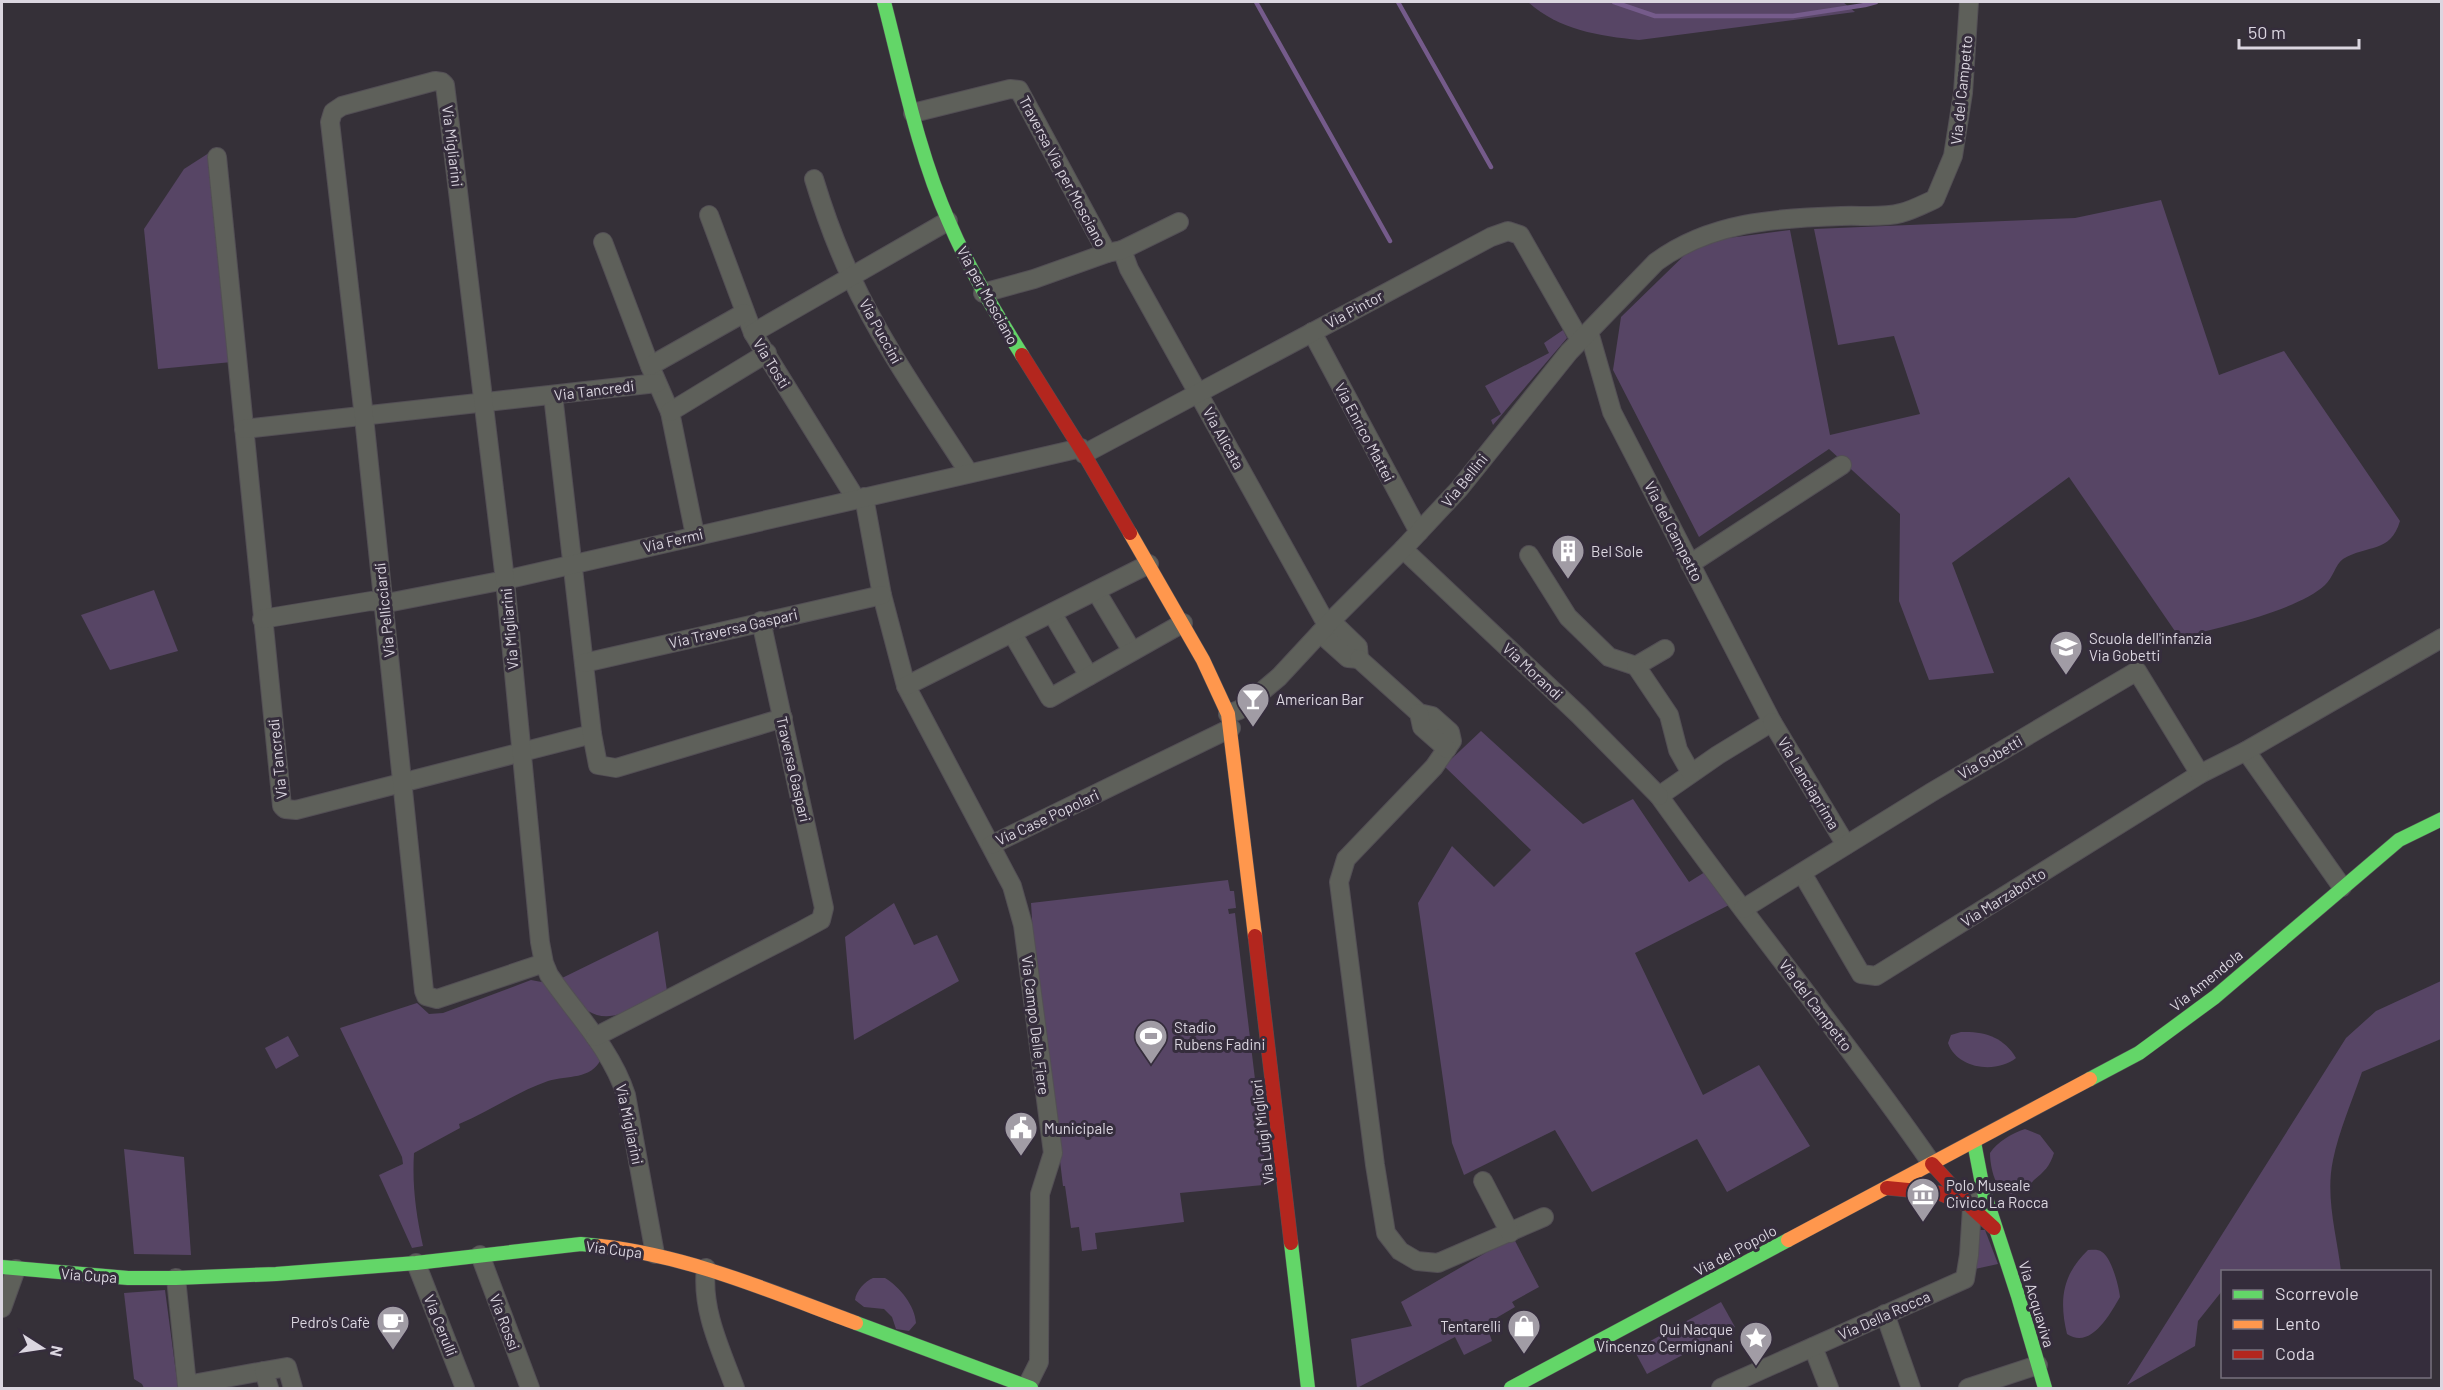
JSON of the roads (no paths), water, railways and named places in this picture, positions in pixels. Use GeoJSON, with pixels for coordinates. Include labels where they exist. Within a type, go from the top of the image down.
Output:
{"type":"FeatureCollection","features":[{"type":"Feature","properties":{"kind":"main road","name":"Via per Mosciano"},"geometry":{"type":"LineString","coordinates":[[884,2],[912,113],[934,185],[948,221],[983,293],[1083,451],[1183,623],[1221,695],[1229,721]]}},
{"type":"Feature","properties":{"kind":"main road","name":"Via Luigi Migliori"},"geometry":{"type":"LineString","coordinates":[[1229,721],[1308,1389]]}},
{"type":"Feature","properties":{"kind":"main road","name":"Via Amendola"},"geometry":{"type":"LineString","coordinates":[[1974,1142],[2139,1053],[2215,997],[2399,840],[2442,819]]}},
{"type":"Feature","properties":{"kind":"main road","name":"Via del Popolo"},"geometry":{"type":"LineString","coordinates":[[1511,1389],[1974,1142]]}},
{"type":"Feature","properties":{"kind":"main road","name":"Via Acquaviva"},"geometry":{"type":"LineString","coordinates":[[1974,1142],[1978,1201]]}},
{"type":"Feature","properties":{"kind":"main road","name":"Via Acquaviva"},"geometry":{"type":"LineString","coordinates":[[1951,1154],[1971,1173],[1978,1201]]}},
{"type":"Feature","properties":{"kind":"main road","name":"Via Acquaviva"},"geometry":{"type":"LineString","coordinates":[[1932,1164],[1978,1201],[1996,1229],[2045,1389]]}},
{"type":"Feature","properties":{"kind":"main road"},"geometry":{"type":"LineString","coordinates":[[1887,1188],[1940,1193],[1978,1201]]}},
{"type":"Feature","properties":{"kind":"main road","name":"Via Cupa"},"geometry":{"type":"LineString","coordinates":[[9,1268],[128,1278],[276,1274],[416,1263],[581,1244],[655,1254],[705,1268],[1028,1388]]}},
{"type":"Feature","properties":{"kind":"street","name":"Via del Campetto"},"geometry":{"type":"LineString","coordinates":[[1772,722],[1612,412],[1584,336],[1656,262],[1685,242],[1710,232],[1740,225],[1806,217],[1900,214],[1935,199],[1953,156],[1963,93],[1969,2]]}},
{"type":"Feature","properties":{"kind":"street","name":"Via Migliarini"},"geometry":{"type":"LineString","coordinates":[[342,106],[425,83],[442,82],[445,86],[505,580],[520,752],[544,963],[570,1005],[595,1036],[616,1068],[626,1095],[655,1254]]}},
{"type":"Feature","properties":{"kind":"street","name":"Traversa Via per Mosciano"},"geometry":{"type":"LineString","coordinates":[[912,113],[1010,89],[1019,90],[1115,251]]}},
{"type":"Feature","properties":{"kind":"street","name":"Via Pellicciardi"},"geometry":{"type":"LineString","coordinates":[[342,106],[333,112],[330,137],[364,417],[401,783],[426,996],[436,999],[544,963]]}},
{"type":"Feature","properties":{"kind":"street","name":"Via Tancredi"},"geometry":{"type":"LineString","coordinates":[[217,157],[282,806],[285,809],[296,810],[592,734]]}},
{"type":"Feature","properties":{"kind":"street","name":"Via Puccini"},"geometry":{"type":"LineString","coordinates":[[814,179],[826,217],[851,278],[904,373],[969,474]]}},
{"type":"Feature","properties":{"kind":"street","name":"Via Tosti"},"geometry":{"type":"LineString","coordinates":[[709,215],[753,333],[860,498]]}},
{"type":"Feature","properties":{"kind":"street"},"geometry":{"type":"LineString","coordinates":[[753,333],[948,221]]}},
{"type":"Feature","properties":{"kind":"street","name":"Traversa Via per Mosciano"},"geometry":{"type":"LineString","coordinates":[[983,293],[1034,279],[1115,251],[1179,222]]}},
{"type":"Feature","properties":{"kind":"street","name":"Via Pintor"},"geometry":{"type":"LineString","coordinates":[[1083,451],[1199,393],[1491,237],[1508,231],[1520,235],[1584,336]]}},
{"type":"Feature","properties":{"kind":"street"},"geometry":{"type":"LineString","coordinates":[[603,242],[653,375],[670,412],[695,535]]}},
{"type":"Feature","properties":{"kind":"street","name":"Via Alicata"},"geometry":{"type":"LineString","coordinates":[[1115,251],[1129,268],[1326,626],[1358,647],[1359,659],[1419,713],[1422,727],[1447,749],[1434,767],[1346,859],[1339,882],[1375,1165],[1386,1233],[1400,1251],[1417,1261],[1438,1263],[1510,1233]]}},
{"type":"Feature","properties":{"kind":"street"},"geometry":{"type":"LineString","coordinates":[[653,375],[744,313]]}},
{"type":"Feature","properties":{"kind":"street","name":"Via Enrico Mattei"},"geometry":{"type":"LineString","coordinates":[[1312,332],[1419,532]]}},
{"type":"Feature","properties":{"kind":"street","name":"Via Bellini"},"geometry":{"type":"LineString","coordinates":[[1229,721],[1279,677],[1459,489],[1495,442],[1584,336]]}},
{"type":"Feature","properties":{"kind":"street"},"geometry":{"type":"LineString","coordinates":[[670,412],[767,353]]}},
{"type":"Feature","properties":{"kind":"street","name":"Via Tancredi"},"geometry":{"type":"LineString","coordinates":[[244,429],[553,395],[653,375]]}},
{"type":"Feature","properties":{"kind":"street"},"geometry":{"type":"LineString","coordinates":[[553,395],[592,734],[598,765],[616,768],[783,718]]}},
{"type":"Feature","properties":{"kind":"street","name":"Via Fermi"},"geometry":{"type":"LineString","coordinates":[[262,619],[371,601],[392,602],[505,580],[860,498],[1083,451]]}},
{"type":"Feature","properties":{"kind":"street"},"geometry":{"type":"LineString","coordinates":[[1690,564],[1842,465]]}},
{"type":"Feature","properties":{"kind":"street"},"geometry":{"type":"LineString","coordinates":[[860,498],[906,686],[1149,564]]}},
{"type":"Feature","properties":{"kind":"street","name":"Via Morandi"},"geometry":{"type":"LineString","coordinates":[[1403,549],[1579,715],[1659,796]]}},
{"type":"Feature","properties":{"kind":"street"},"geometry":{"type":"LineString","coordinates":[[1529,555],[1568,617],[1609,657],[1636,666],[1669,715],[1678,750],[1692,773]]}},
{"type":"Feature","properties":{"kind":"street"},"geometry":{"type":"LineString","coordinates":[[1096,591],[1132,651]]}},
{"type":"Feature","properties":{"kind":"street","name":"Via Traversa Gaspari"},"geometry":{"type":"LineString","coordinates":[[584,663],[882,595]]}},
{"type":"Feature","properties":{"kind":"street"},"geometry":{"type":"LineString","coordinates":[[1052,613],[1089,676]]}},
{"type":"Feature","properties":{"kind":"street","name":"Traversa Gaspari"},"geometry":{"type":"LineString","coordinates":[[595,1036],[799,932],[824,916],[818,877],[761,621]]}},
{"type":"Feature","properties":{"kind":"street"},"geometry":{"type":"LineString","coordinates":[[1012,633],[1050,698],[1183,623]]}},
{"type":"Feature","properties":{"kind":"street","name":"Via Marzabotto"},"geometry":{"type":"LineString","coordinates":[[1802,873],[1861,974],[1876,976],[2200,774],[2246,752],[2442,638]]}},
{"type":"Feature","properties":{"kind":"street"},"geometry":{"type":"LineString","coordinates":[[1636,666],[1665,649]]}},
{"type":"Feature","properties":{"kind":"street","name":"Via Gobetti"},"geometry":{"type":"LineString","coordinates":[[1743,909],[2137,671],[2200,774]]}},
{"type":"Feature","properties":{"kind":"street","name":"Via Case Popolari"},"geometry":{"type":"LineString","coordinates":[[906,686],[991,845],[1229,721]]}},
{"type":"Feature","properties":{"kind":"street"},"geometry":{"type":"LineString","coordinates":[[1659,796],[1718,755],[1772,722]]}},
{"type":"Feature","properties":{"kind":"street","name":"Via Lanciaprima"},"geometry":{"type":"LineString","coordinates":[[1772,722],[1846,845]]}},
{"type":"Feature","properties":{"kind":"street"},"geometry":{"type":"LineString","coordinates":[[2246,752],[2342,887]]}},
{"type":"Feature","properties":{"kind":"street","name":"Via del Campetto"},"geometry":{"type":"LineString","coordinates":[[1659,796],[1875,1082],[1932,1164]]}},
{"type":"Feature","properties":{"kind":"street","name":"Via Campo Delle Fiere"},"geometry":{"type":"LineString","coordinates":[[991,845],[1012,886],[1023,925],[1053,1153],[1040,1194],[1039,1362],[1028,1388]]}},
{"type":"Feature","properties":{"kind":"street"},"geometry":{"type":"LineString","coordinates":[[1483,1181],[1510,1233],[1544,1217]]}},
{"type":"Feature","properties":{"kind":"street","name":"Via Della Rocca"},"geometry":{"type":"LineString","coordinates":[[1721,1389],[1750,1382],[1813,1347],[1965,1279],[1978,1201]]}},
{"type":"Feature","properties":{"kind":"street","name":"Via Rossi"},"geometry":{"type":"LineString","coordinates":[[480,1255],[530,1389]]}},
{"type":"Feature","properties":{"kind":"street","name":"Via Cerulli"},"geometry":{"type":"LineString","coordinates":[[416,1263],[465,1389]]}},
{"type":"Feature","properties":{"kind":"street"},"geometry":{"type":"LineString","coordinates":[[2,1308],[9,1268]]}},
{"type":"Feature","properties":{"kind":"street"},"geometry":{"type":"LineString","coordinates":[[705,1268],[704,1285],[712,1328],[735,1389]]}},
{"type":"Feature","properties":{"kind":"street"},"geometry":{"type":"LineString","coordinates":[[176,1278],[187,1385],[266,1380],[287,1367],[293,1389]]}},
{"type":"Feature","properties":{"kind":"street"},"geometry":{"type":"LineString","coordinates":[[1885,1314],[1911,1389]]}},
{"type":"Feature","properties":{"kind":"street"},"geometry":{"type":"LineString","coordinates":[[1813,1347],[1829,1389]]}},
{"type":"Feature","properties":{"kind":"street"},"geometry":{"type":"LineString","coordinates":[[1968,1389],[2038,1365]]}},
{"type":"Feature","properties":{"kind":"waterway"},"geometry":{"type":"LineString","coordinates":[[1256,2],[1390,241]]}},
{"type":"Feature","properties":{"kind":"waterway"},"geometry":{"type":"LineString","coordinates":[[1398,2],[1491,167]]}},
{"type":"Feature","properties":{"kind":"waterway"},"geometry":{"type":"LineString","coordinates":[[1614,2],[1655,16],[1793,16],[1876,2]]}},
{"type":"Feature","properties":{"kind":"place","name":"Bel Sole"},"geometry":{"type":"Point","coordinates":[1568,580]}},
{"type":"Feature","properties":{"kind":"place","name":"Scuola dell'infanzia Via Gobetti"},"geometry":{"type":"Point","coordinates":[2066,676]}},
{"type":"Feature","properties":{"kind":"place","name":"American Bar"},"geometry":{"type":"Point","coordinates":[1253,728]}},
{"type":"Feature","properties":{"kind":"place","name":"Stadio Rubens Fadini"},"geometry":{"type":"Point","coordinates":[1151,1065]}},
{"type":"Feature","properties":{"kind":"place","name":"Municipale"},"geometry":{"type":"Point","coordinates":[1021,1157]}},
{"type":"Feature","properties":{"kind":"place","name":"Polo Museale Civico La Rocca"},"geometry":{"type":"Point","coordinates":[1923,1223]}},
{"type":"Feature","properties":{"kind":"place","name":"Pedro's Cafè"},"geometry":{"type":"Point","coordinates":[393,1351]}},
{"type":"Feature","properties":{"kind":"place","name":"Tentarelli"},"geometry":{"type":"Point","coordinates":[1524,1355]}},
{"type":"Feature","properties":{"kind":"place","name":"Qui Nacque Vincenzo Cermignani"},"geometry":{"type":"Point","coordinates":[1756,1367]}}]}
